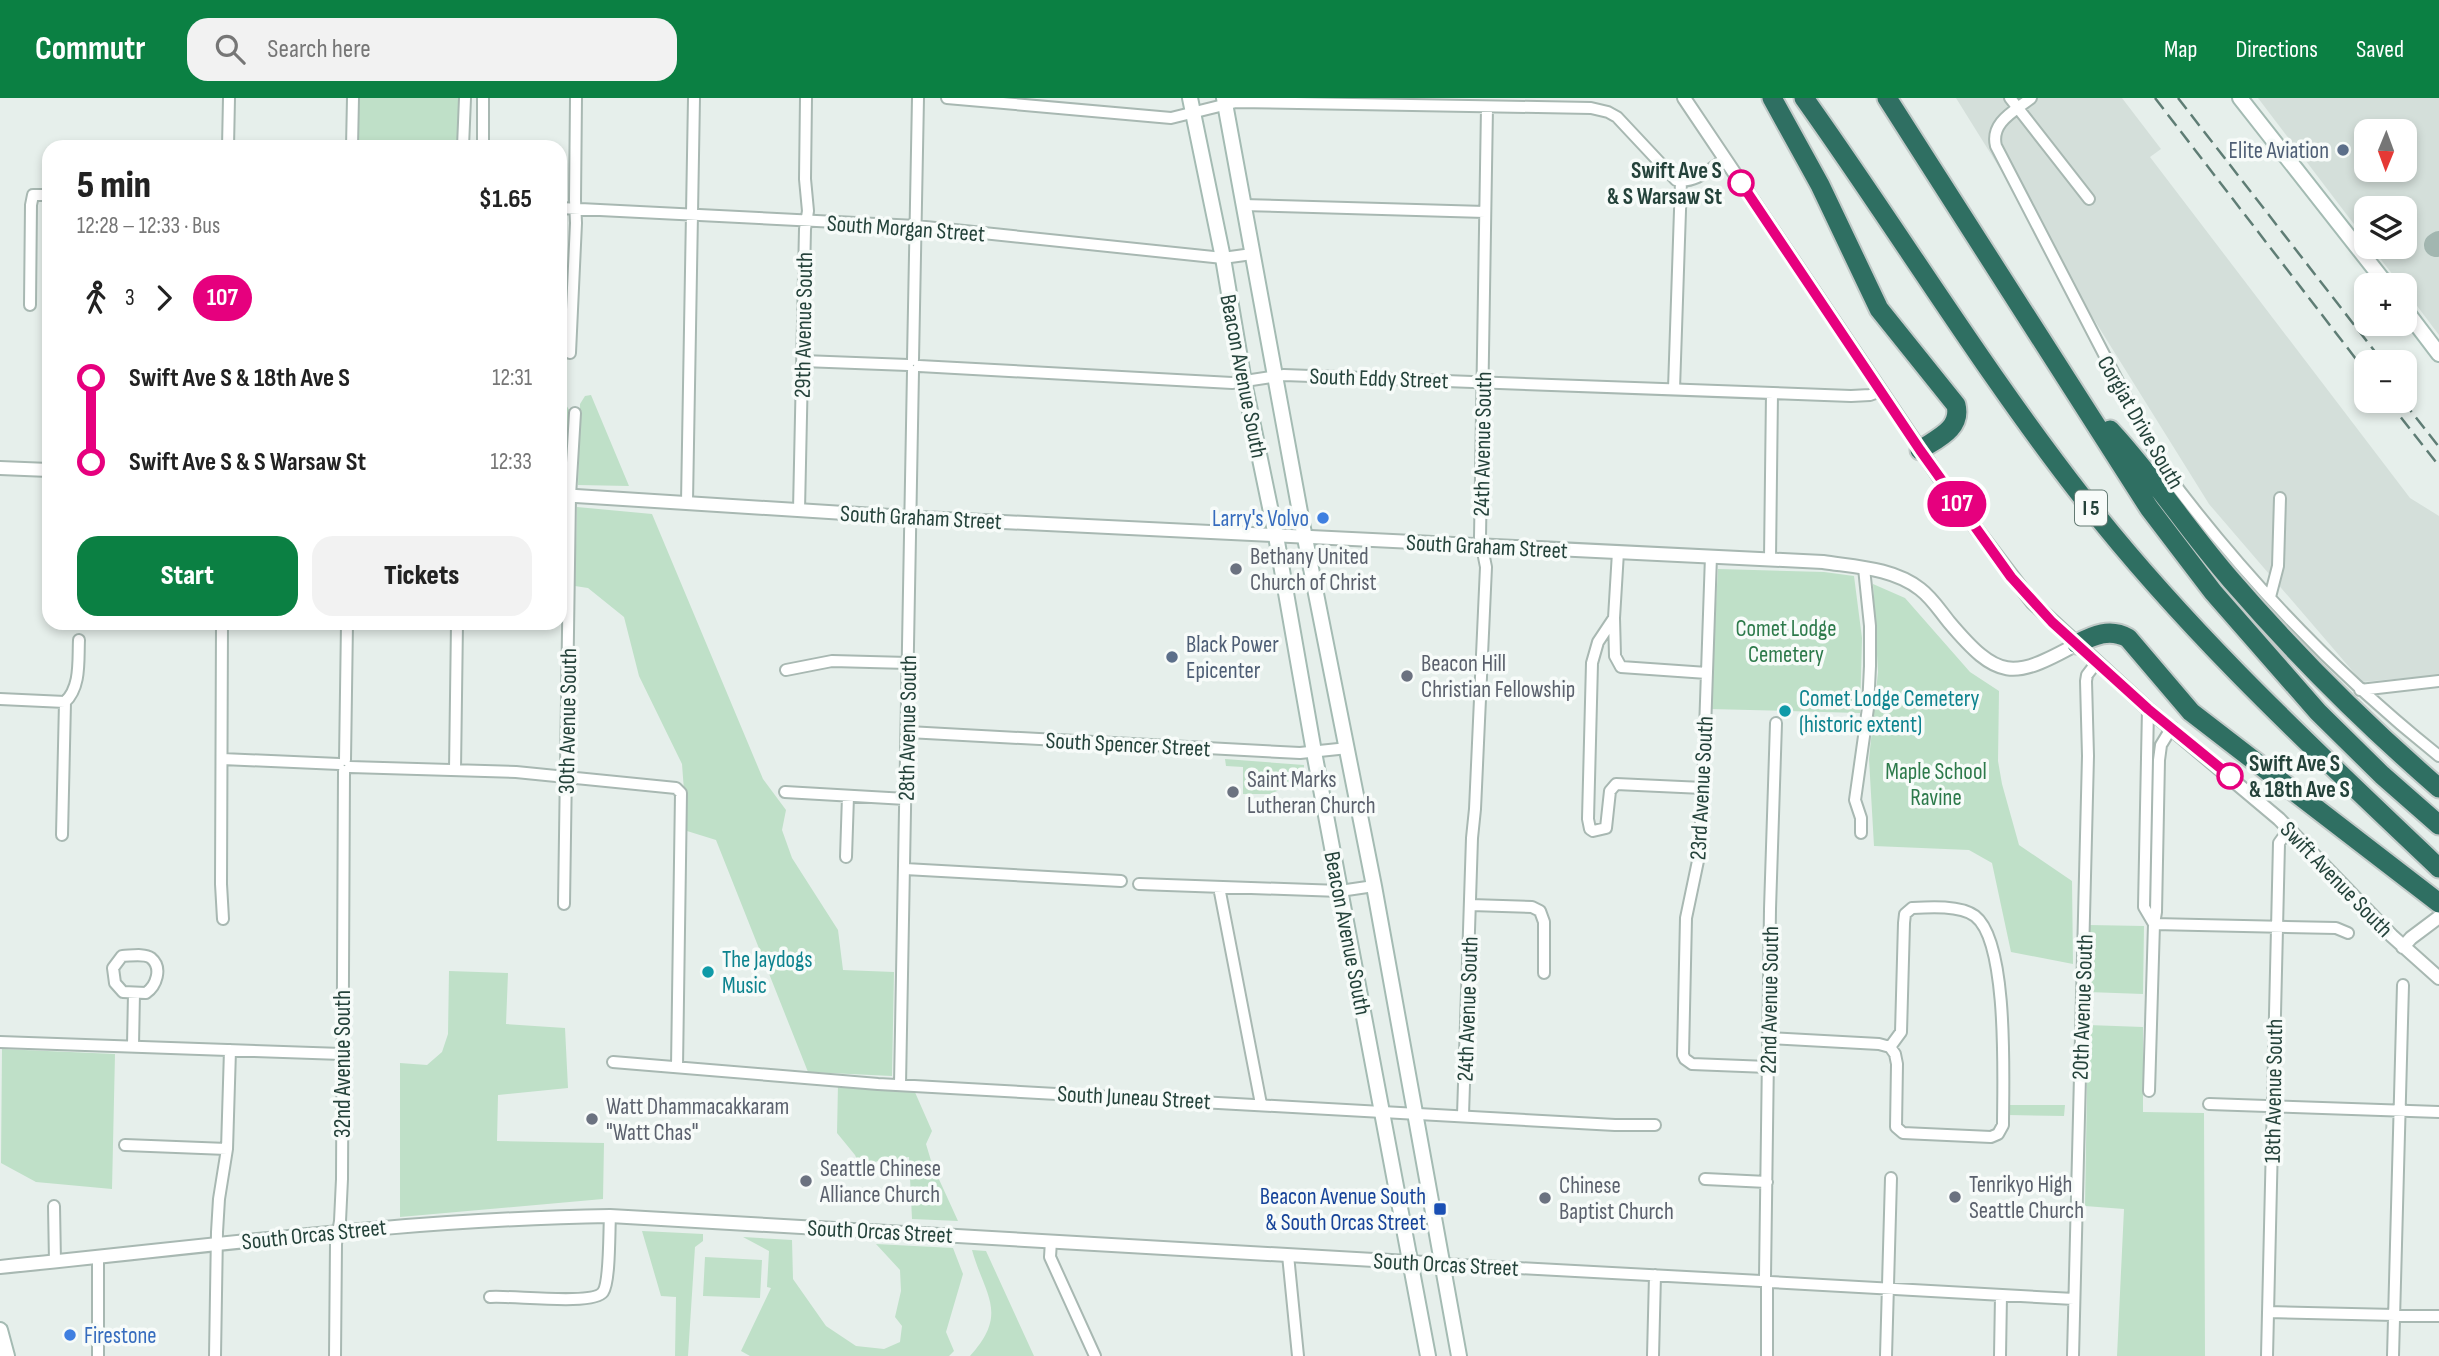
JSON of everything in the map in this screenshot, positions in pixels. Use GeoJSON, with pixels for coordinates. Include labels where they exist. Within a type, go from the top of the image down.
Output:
{"type":"FeatureCollection","features":[{"type":"Feature","properties":{"kind":"highway"},"geometry":{"type":"LineString","coordinates":[[1772,98],[1820,185],[1879,309],[1955,405],[1957,417],[1952,428],[1920,450]]}},
{"type":"Feature","properties":{"kind":"highway","name":"I 5"},"geometry":{"type":"LineString","coordinates":[[1804,98],[2006,393],[2083,498],[2171,601],[2262,699],[2439,868]]}},
{"type":"Feature","properties":{"kind":"highway","name":"I 5"},"geometry":{"type":"LineString","coordinates":[[1887,98],[2149,508],[2221,602],[2318,712],[2382,775],[2439,825]]}},
{"type":"Feature","properties":{"kind":"highway"},"geometry":{"type":"LineString","coordinates":[[2079,396],[2132,453],[2232,581],[2365,721],[2439,788]]}},
{"type":"Feature","properties":{"kind":"highway"},"geometry":{"type":"LineString","coordinates":[[2077,644],[2091,636],[2105,633],[2129,638],[2191,712],[2439,903]]}},
{"type":"Feature","properties":{"kind":"main road","name":"Beacon Avenue South"},"geometry":{"type":"LineString","coordinates":[[1190,98],[1276,536],[1428,1356]]}},
{"type":"Feature","properties":{"kind":"main road"},"geometry":{"type":"LineString","coordinates":[[2240,98],[2378,273]]}},
{"type":"Feature","properties":{"kind":"main road","name":"Beacon Avenue South"},"geometry":{"type":"LineString","coordinates":[[1225,101],[1304,538],[1374,886],[1459,1356]]}},
{"type":"Feature","properties":{"kind":"main road"},"geometry":{"type":"LineString","coordinates":[[2417,325],[2439,354]]}},
{"type":"Feature","properties":{"kind":"main road"},"geometry":{"type":"LineString","coordinates":[[0,1330],[8,1356]]}},
{"type":"Feature","properties":{"kind":"street"},"geometry":{"type":"LineString","coordinates":[[228,140],[229,98]]}},
{"type":"Feature","properties":{"kind":"street"},"geometry":{"type":"LineString","coordinates":[[352,140],[353,98]]}},
{"type":"Feature","properties":{"kind":"street"},"geometry":{"type":"LineString","coordinates":[[463,140],[465,98]]}},
{"type":"Feature","properties":{"kind":"street"},"geometry":{"type":"LineString","coordinates":[[483,98],[483,140]]}},
{"type":"Feature","properties":{"kind":"street"},"geometry":{"type":"LineString","coordinates":[[570,353],[576,98]]}},
{"type":"Feature","properties":{"kind":"street"},"geometry":{"type":"LineString","coordinates":[[687,502],[694,98]]}},
{"type":"Feature","properties":{"kind":"street","name":"29th Avenue South"},"geometry":{"type":"LineString","coordinates":[[799,510],[808,211],[805,179],[806,98]]}},
{"type":"Feature","properties":{"kind":"street","name":"28th Avenue South"},"geometry":{"type":"LineString","coordinates":[[900,1085],[918,98]]}},
{"type":"Feature","properties":{"kind":"street"},"geometry":{"type":"LineString","coordinates":[[947,98],[1163,118],[1192,113],[1225,101],[1487,107],[1559,103],[1601,110],[1617,117],[1673,178],[1681,181],[1693,180],[1725,159]]}},
{"type":"Feature","properties":{"kind":"street","name":"Swift Avenue South"},"geometry":{"type":"LineString","coordinates":[[1684,98],[1920,450],[2011,577],[2052,622],[2148,709],[2289,829],[2403,947],[2439,978]]}},
{"type":"Feature","properties":{"kind":"street"},"geometry":{"type":"LineString","coordinates":[[2010,98],[2089,199]]}},
{"type":"Feature","properties":{"kind":"street"},"geometry":{"type":"LineString","coordinates":[[2018,108],[2031,98]]}},
{"type":"Feature","properties":{"kind":"street","name":"24th Avenue South"},"geometry":{"type":"LineString","coordinates":[[1464,1115],[1472,838],[1485,616],[1486,567],[1480,537],[1487,107]]}},
{"type":"Feature","properties":{"kind":"street","name":"Corgiat Drive South"},"geometry":{"type":"LineString","coordinates":[[2018,108],[1999,124],[1995,134],[1996,146],[2164,470],[2187,501],[2270,597],[2360,691],[2439,756]]}},
{"type":"Feature","properties":{"kind":"street"},"geometry":{"type":"LineString","coordinates":[[1674,389],[1681,181]]}},
{"type":"Feature","properties":{"kind":"street"},"geometry":{"type":"LineString","coordinates":[[30,305],[31,205],[33,195],[42,195]]}},
{"type":"Feature","properties":{"kind":"street"},"geometry":{"type":"LineString","coordinates":[[1243,205],[1485,212]]}},
{"type":"Feature","properties":{"kind":"street","name":"South Morgan Street"},"geometry":{"type":"LineString","coordinates":[[567,208],[916,226],[1223,258],[1252,254]]}},
{"type":"Feature","properties":{"kind":"street","name":"South Eddy Street"},"geometry":{"type":"LineString","coordinates":[[803,361],[1232,383],[1274,376],[1862,396],[1881,391]]}},
{"type":"Feature","properties":{"kind":"street"},"geometry":{"type":"LineString","coordinates":[[1770,558],[1772,393]]}},
{"type":"Feature","properties":{"kind":"street","name":"30th Avenue South"},"geometry":{"type":"LineString","coordinates":[[567,479],[575,413]]}},
{"type":"Feature","properties":{"kind":"street"},"geometry":{"type":"LineString","coordinates":[[0,468],[42,470]]}},
{"type":"Feature","properties":{"kind":"street","name":"South Graham Street"},"geometry":{"type":"LineString","coordinates":[[567,496],[1304,538],[1770,558],[1889,573],[1920,589],[1977,654],[1994,664],[2012,669],[2026,668],[2077,644]]}},
{"type":"Feature","properties":{"kind":"street"},"geometry":{"type":"LineString","coordinates":[[2270,597],[2277,566],[2280,498]]}},
{"type":"Feature","properties":{"kind":"street"},"geometry":{"type":"LineString","coordinates":[[1618,552],[1614,618],[1615,656],[1620,667],[1707,673]]}},
{"type":"Feature","properties":{"kind":"street","name":"23rd Avenue South"},"geometry":{"type":"LineString","coordinates":[[1711,556],[1703,788],[1699,856],[1686,918],[1683,1050],[1685,1059],[1692,1064],[1768,1067]]}},
{"type":"Feature","properties":{"kind":"street"},"geometry":{"type":"LineString","coordinates":[[1861,833],[1861,818],[1855,800],[1868,708],[1870,666],[1870,626],[1864,568]]}},
{"type":"Feature","properties":{"kind":"street"},"geometry":{"type":"LineString","coordinates":[[1614,618],[1598,642],[1592,663],[1588,819],[1594,831],[1606,828],[1612,787],[1620,784],[1703,788]]}},
{"type":"Feature","properties":{"kind":"street"},"geometry":{"type":"LineString","coordinates":[[222,630],[223,919]]}},
{"type":"Feature","properties":{"kind":"street","name":"32nd Avenue South"},"geometry":{"type":"LineString","coordinates":[[335,1356],[342,1179],[347,630]]}},
{"type":"Feature","properties":{"kind":"street"},"geometry":{"type":"LineString","coordinates":[[455,770],[457,630]]}},
{"type":"Feature","properties":{"kind":"street","name":"30th Avenue South"},"geometry":{"type":"LineString","coordinates":[[564,904],[565,630]]}},
{"type":"Feature","properties":{"kind":"street"},"geometry":{"type":"LineString","coordinates":[[62,835],[65,702],[74,692],[76,685],[79,640]]}},
{"type":"Feature","properties":{"kind":"street"},"geometry":{"type":"LineString","coordinates":[[786,670],[832,660],[908,663]]}},
{"type":"Feature","properties":{"kind":"street","name":"20th Avenue South"},"geometry":{"type":"LineString","coordinates":[[2073,1356],[2088,756],[2086,681],[2087,675],[2097,662]]}},
{"type":"Feature","properties":{"kind":"street"},"geometry":{"type":"LineString","coordinates":[[2360,691],[2439,681]]}},
{"type":"Feature","properties":{"kind":"street"},"geometry":{"type":"LineString","coordinates":[[0,699],[65,702]]}},
{"type":"Feature","properties":{"kind":"street"},"geometry":{"type":"LineString","coordinates":[[2148,709],[2144,907],[2154,924]]}},
{"type":"Feature","properties":{"kind":"street","name":"22nd Avenue South"},"geometry":{"type":"LineString","coordinates":[[1767,1356],[1768,1067],[1776,723]]}},
{"type":"Feature","properties":{"kind":"street"},"geometry":{"type":"LineString","coordinates":[[2149,1091],[2160,751],[2163,739],[2172,727]]}},
{"type":"Feature","properties":{"kind":"street","name":"South Spencer Street"},"geometry":{"type":"LineString","coordinates":[[908,732],[1314,752],[1348,748]]}},
{"type":"Feature","properties":{"kind":"street"},"geometry":{"type":"LineString","coordinates":[[222,759],[566,776],[676,788],[681,793],[677,1066]]}},
{"type":"Feature","properties":{"kind":"street"},"geometry":{"type":"LineString","coordinates":[[785,792],[906,799]]}},
{"type":"Feature","properties":{"kind":"street"},"geometry":{"type":"LineString","coordinates":[[846,857],[848,796]]}},
{"type":"Feature","properties":{"kind":"street","name":"18th Avenue South"},"geometry":{"type":"LineString","coordinates":[[2267,1356],[2279,844],[2289,829]]}},
{"type":"Feature","properties":{"kind":"street"},"geometry":{"type":"LineString","coordinates":[[905,869],[1121,881]]}},
{"type":"Feature","properties":{"kind":"street"},"geometry":{"type":"LineString","coordinates":[[1139,884],[1340,891],[1374,886]]}},
{"type":"Feature","properties":{"kind":"street"},"geometry":{"type":"LineString","coordinates":[[1219,887],[1261,1104]]}},
{"type":"Feature","properties":{"kind":"street"},"geometry":{"type":"LineString","coordinates":[[1471,905],[1532,907],[1540,911],[1544,922],[1544,972]]}},
{"type":"Feature","properties":{"kind":"street"},"geometry":{"type":"LineString","coordinates":[[1769,1038],[1879,1044],[1890,1047],[1896,1059],[1894,1122],[1900,1131],[1987,1138],[1998,1134],[2003,1125],[2002,1026],[1989,936],[1984,926],[1972,914],[1956,909],[1908,910],[1904,923],[1901,1031],[1890,1047]]}},
{"type":"Feature","properties":{"kind":"street"},"geometry":{"type":"LineString","coordinates":[[2403,947],[2439,918]]}},
{"type":"Feature","properties":{"kind":"street"},"geometry":{"type":"LineString","coordinates":[[2154,924],[2340,929],[2348,933]]}},
{"type":"Feature","properties":{"kind":"street"},"geometry":{"type":"LineString","coordinates":[[122,956],[150,957],[157,969],[156,983],[146,993],[134,993],[123,992],[115,983],[113,968],[122,956]]}},
{"type":"Feature","properties":{"kind":"street"},"geometry":{"type":"LineString","coordinates":[[2393,1356],[2403,985]]}},
{"type":"Feature","properties":{"kind":"street"},"geometry":{"type":"LineString","coordinates":[[133,1045],[134,993]]}},
{"type":"Feature","properties":{"kind":"street"},"geometry":{"type":"LineString","coordinates":[[0,1042],[342,1054]]}},
{"type":"Feature","properties":{"kind":"street"},"geometry":{"type":"LineString","coordinates":[[215,1356],[216,1244],[219,1199],[227,1149],[230,1050]]}},
{"type":"Feature","properties":{"kind":"street","name":"South Juneau Street"},"geometry":{"type":"LineString","coordinates":[[613,1062],[900,1085],[1615,1125],[1655,1125]]}},
{"type":"Feature","properties":{"kind":"street"},"geometry":{"type":"LineString","coordinates":[[2209,1104],[2439,1112]]}},
{"type":"Feature","properties":{"kind":"street"},"geometry":{"type":"LineString","coordinates":[[125,1146],[227,1149]]}},
{"type":"Feature","properties":{"kind":"street"},"geometry":{"type":"LineString","coordinates":[[1886,1356],[1891,1178]]}},
{"type":"Feature","properties":{"kind":"street"},"geometry":{"type":"LineString","coordinates":[[1705,1179],[1767,1182]]}},
{"type":"Feature","properties":{"kind":"street"},"geometry":{"type":"LineString","coordinates":[[54,1206],[55,1262]]}},
{"type":"Feature","properties":{"kind":"street"},"geometry":{"type":"LineString","coordinates":[[490,1297],[508,1295],[590,1300],[599,1296],[604,1291],[607,1280],[610,1216]]}},
{"type":"Feature","properties":{"kind":"street","name":"South Orcas Street"},"geometry":{"type":"LineString","coordinates":[[0,1267],[338,1232],[554,1217],[610,1216],[2074,1299]]}},
{"type":"Feature","properties":{"kind":"street"},"geometry":{"type":"LineString","coordinates":[[1051,1241],[1050,1257],[1095,1356]]}},
{"type":"Feature","properties":{"kind":"street"},"geometry":{"type":"LineString","coordinates":[[1288,1255],[1298,1356]]}},
{"type":"Feature","properties":{"kind":"street"},"geometry":{"type":"LineString","coordinates":[[98,1257],[99,1356]]}},
{"type":"Feature","properties":{"kind":"street"},"geometry":{"type":"LineString","coordinates":[[1653,1356],[1655,1275]]}},
{"type":"Feature","properties":{"kind":"street"},"geometry":{"type":"LineString","coordinates":[[2000,1356],[2001,1295]]}},
{"type":"Feature","properties":{"kind":"street"},"geometry":{"type":"LineString","coordinates":[[2267,1312],[2439,1316]]}},
{"type":"Feature","properties":{"kind":"shaded area"},"geometry":{"type":"Polygon","coordinates":[[[1956,98],[2122,98],[2161,149],[2150,157],[2410,498],[2439,516],[2439,675],[2362,682],[2209,504],[1956,98]]]}},
{"type":"Feature","properties":{"kind":"shaded area"},"geometry":{"type":"Polygon","coordinates":[[[2258,98],[2439,98],[2439,335],[2417,306],[2417,273],[2392,273],[2380,259],[2417,259],[2417,196],[2354,196],[2354,224],[2258,98]]]}},
{"type":"Feature","properties":{"kind":"green space"},"geometry":{"type":"Polygon","coordinates":[[[358,98],[459,98],[458,140],[357,140],[358,98]]]}},
{"type":"Feature","properties":{"kind":"green space"},"geometry":{"type":"Polygon","coordinates":[[[591,395],[629,486],[578,485],[580,404],[585,396],[591,395]]]}},
{"type":"Feature","properties":{"kind":"green space"},"geometry":{"type":"Polygon","coordinates":[[[567,406],[571,413],[567,460],[567,406]]]}},
{"type":"Feature","properties":{"kind":"green space"},"geometry":{"type":"Polygon","coordinates":[[[577,507],[652,514],[763,779],[786,810],[782,830],[792,858],[838,930],[843,970],[894,972],[892,1076],[808,1072],[716,840],[687,831],[682,764],[639,676],[624,617],[588,588],[575,586],[577,507]]]}},
{"type":"Feature","properties":{"kind":"green space","name":"Comet Lodge Cemetery"},"geometry":{"type":"Polygon","coordinates":[[[1718,569],[1824,572],[1854,576],[1862,638],[1860,713],[1710,709],[1718,569]]]}},
{"type":"Feature","properties":{"kind":"green space","name":"Maple School Ravine"},"geometry":{"type":"Polygon","coordinates":[[[1873,584],[1905,598],[1970,672],[1999,691],[1998,761],[2002,784],[2019,845],[2072,881],[2073,964],[2011,952],[1992,863],[1969,850],[1874,846],[1869,759],[1878,672],[1873,584]]]}},
{"type":"Feature","properties":{"kind":"green space"},"geometry":{"type":"Polygon","coordinates":[[[1225,759],[1304,765],[1304,780],[1302,786],[1296,789],[1289,786],[1270,794],[1243,794],[1243,767],[1226,766],[1225,759]]]}},
{"type":"Feature","properties":{"kind":"green space"},"geometry":{"type":"Polygon","coordinates":[[[2089,925],[2144,926],[2143,994],[2088,992],[2089,925]]]}},
{"type":"Feature","properties":{"kind":"green space"},"geometry":{"type":"Polygon","coordinates":[[[449,971],[508,973],[506,1024],[565,1028],[568,1088],[498,1095],[497,1141],[604,1143],[603,1199],[400,1217],[400,1063],[427,1065],[442,1052],[448,1034],[449,971]]]}},
{"type":"Feature","properties":{"kind":"green space"},"geometry":{"type":"Polygon","coordinates":[[[2088,1025],[2143,1027],[2143,1112],[2204,1113],[2205,1356],[2117,1356],[2124,1209],[2085,1206],[2088,1025]]]}},
{"type":"Feature","properties":{"kind":"green space"},"geometry":{"type":"Polygon","coordinates":[[[2,1049],[115,1054],[112,1189],[36,1182],[1,1163],[2,1049]]]}},
{"type":"Feature","properties":{"kind":"green space"},"geometry":{"type":"Polygon","coordinates":[[[838,1084],[914,1090],[932,1131],[926,1144],[932,1164],[958,1221],[912,1219],[909,1157],[859,1164],[837,1133],[838,1084]]]}},
{"type":"Feature","properties":{"kind":"green space"},"geometry":{"type":"Polygon","coordinates":[[[2008,1105],[2065,1105],[2064,1116],[2008,1115],[2008,1105]]]}},
{"type":"Feature","properties":{"kind":"green space"},"geometry":{"type":"Polygon","coordinates":[[[642,1231],[703,1234],[703,1241],[695,1247],[688,1356],[675,1356],[676,1297],[661,1296],[642,1231]]]}},
{"type":"Feature","properties":{"kind":"green space"},"geometry":{"type":"Polygon","coordinates":[[[743,1237],[792,1240],[793,1279],[826,1326],[856,1346],[884,1349],[900,1342],[902,1326],[895,1317],[901,1291],[900,1270],[876,1244],[953,1248],[963,1274],[946,1332],[954,1351],[949,1356],[750,1356],[741,1351],[771,1288],[767,1287],[769,1251],[743,1237]]]}},
{"type":"Feature","properties":{"kind":"green space"},"geometry":{"type":"Polygon","coordinates":[[[972,1250],[986,1251],[1034,1356],[970,1356],[989,1328],[991,1316],[987,1292],[972,1250]]]}},
{"type":"Feature","properties":{"kind":"green space"},"geometry":{"type":"Polygon","coordinates":[[[705,1257],[762,1260],[760,1298],[703,1296],[705,1257]]]}},
{"type":"Feature","properties":{"kind":"railway"},"geometry":{"type":"LineString","coordinates":[[2155,98],[2354,356]]}},
{"type":"Feature","properties":{"kind":"railway"},"geometry":{"type":"LineString","coordinates":[[2178,98],[2374,350]]}},
{"type":"Feature","properties":{"kind":"railway"},"geometry":{"type":"LineString","coordinates":[[2397,413],[2439,466]]}},
{"type":"Feature","properties":{"kind":"railway"},"geometry":{"type":"LineString","coordinates":[[2412,413],[2439,447]]}},
{"type":"Feature","properties":{"kind":"bus line","name":"107"},"geometry":{"type":"LineString","coordinates":[[1741,183],[1920,450],[2011,577],[2052,622],[2148,709],[2230,776]]}},
{"type":"Feature","properties":{"kind":"place","name":"Elite Aviation"},"geometry":{"type":"Point","coordinates":[2343,150]}},
{"type":"Feature","properties":{"kind":"place","name":"Swift Ave S & S Warsaw St"},"geometry":{"type":"Point","coordinates":[1741,183]}},
{"type":"Feature","properties":{"kind":"place","name":"Larry's Volvo"},"geometry":{"type":"Point","coordinates":[1323,518]}},
{"type":"Feature","properties":{"kind":"place","name":"Bethany United Church of Christ"},"geometry":{"type":"Point","coordinates":[1236,569]}},
{"type":"Feature","properties":{"kind":"place","name":"Black Power Epicenter"},"geometry":{"type":"Point","coordinates":[1172,657]}},
{"type":"Feature","properties":{"kind":"place","name":"Beacon Hill Christian Fellowship"},"geometry":{"type":"Point","coordinates":[1407,676]}},
{"type":"Feature","properties":{"kind":"place","name":"Comet Lodge Cemetery (historic extent)"},"geometry":{"type":"Point","coordinates":[1785,711]}},
{"type":"Feature","properties":{"kind":"place","name":"Swift Ave S & 18th Ave S"},"geometry":{"type":"Point","coordinates":[2230,776]}},
{"type":"Feature","properties":{"kind":"place","name":"Saint Marks Lutheran Church"},"geometry":{"type":"Point","coordinates":[1233,792]}},
{"type":"Feature","properties":{"kind":"place","name":"The Jaydogs Music"},"geometry":{"type":"Point","coordinates":[708,972]}},
{"type":"Feature","properties":{"kind":"place","name":"Watt Dhammacakkaram \"Watt Chas\""},"geometry":{"type":"Point","coordinates":[592,1119]}},
{"type":"Feature","properties":{"kind":"place","name":"Seattle Chinese Alliance Church"},"geometry":{"type":"Point","coordinates":[806,1181]}},
{"type":"Feature","properties":{"kind":"place","name":"Tenrikyo High Seattle Church"},"geometry":{"type":"Point","coordinates":[1955,1197]}},
{"type":"Feature","properties":{"kind":"place","name":"Chinese Baptist Church"},"geometry":{"type":"Point","coordinates":[1545,1198]}},
{"type":"Feature","properties":{"kind":"place","name":"Beacon Avenue South & South Orcas Street"},"geometry":{"type":"Point","coordinates":[1440,1209]}},
{"type":"Feature","properties":{"kind":"place","name":"Firestone"},"geometry":{"type":"Point","coordinates":[70,1335]}}]}
